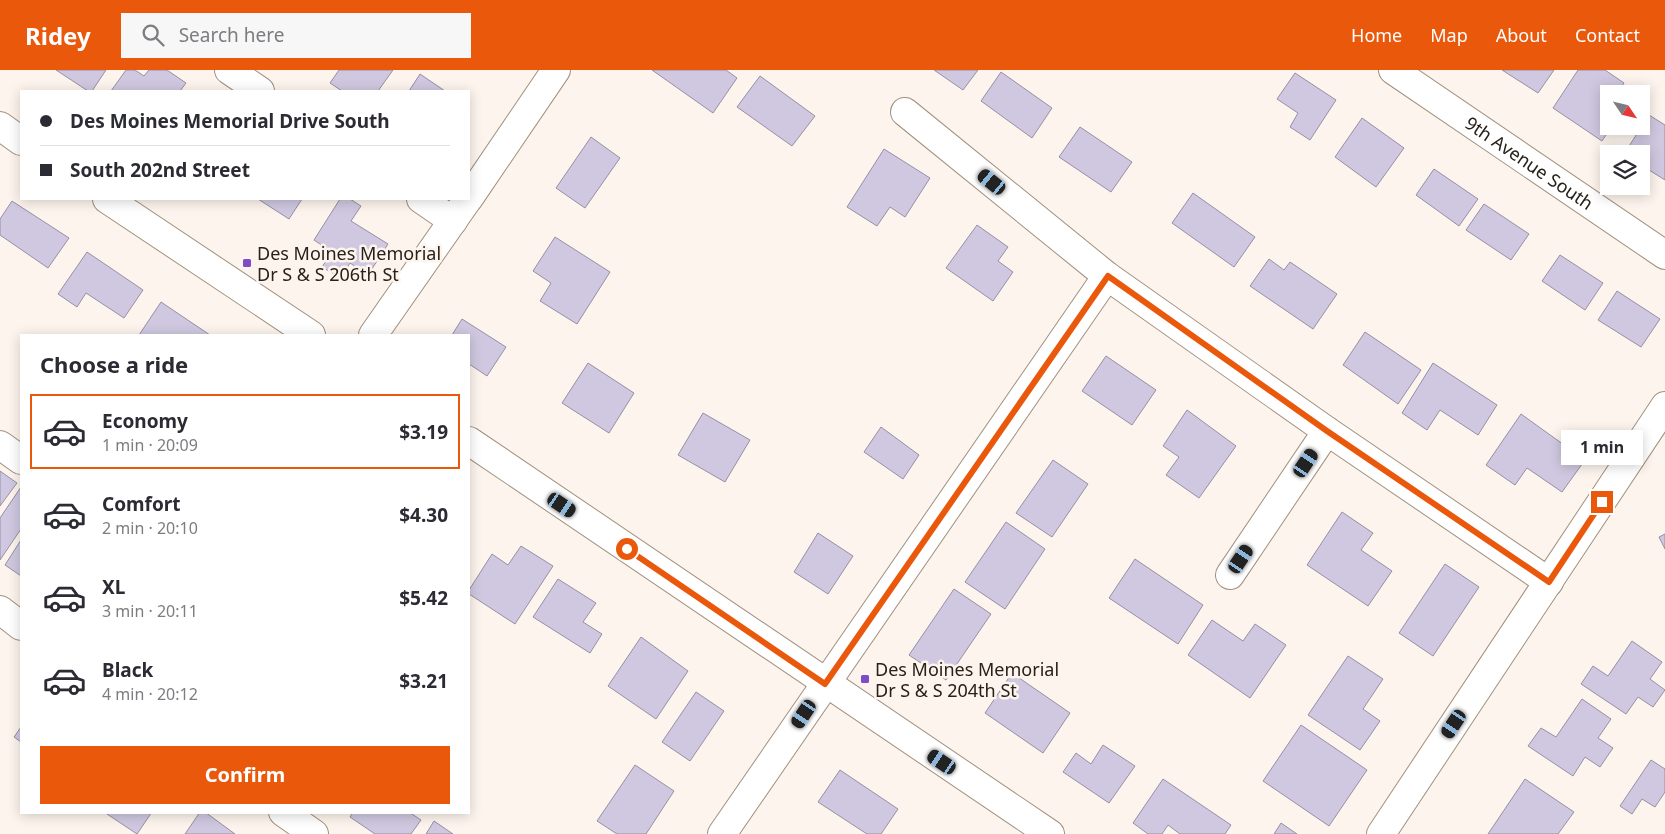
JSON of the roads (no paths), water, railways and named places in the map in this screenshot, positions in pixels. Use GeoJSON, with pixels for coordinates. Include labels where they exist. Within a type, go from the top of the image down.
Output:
{"type":"FeatureCollection","features":[{"type":"Feature","properties":{"kind":"street"},"geometry":{"type":"LineString","coordinates":[[229,70],[259,90]]}},
{"type":"Feature","properties":{"kind":"street"},"geometry":{"type":"LineString","coordinates":[[470,196],[556,70]]}},
{"type":"Feature","properties":{"kind":"street","name":"9th Avenue South"},"geometry":{"type":"LineString","coordinates":[[1393,70],[1665,255]]}},
{"type":"Feature","properties":{"kind":"street"},"geometry":{"type":"LineString","coordinates":[[905,112],[1108,276],[1327,431],[1549,582]]}},
{"type":"Feature","properties":{"kind":"street"},"geometry":{"type":"LineString","coordinates":[[0,126],[20,140]]}},
{"type":"Feature","properties":{"kind":"street"},"geometry":{"type":"LineString","coordinates":[[108,200],[310,334]]}},
{"type":"Feature","properties":{"kind":"street"},"geometry":{"type":"LineString","coordinates":[[374,334],[463,206],[426,200]]}},
{"type":"Feature","properties":{"kind":"street"},"geometry":{"type":"LineString","coordinates":[[722,834],[1108,276]]}},
{"type":"Feature","properties":{"kind":"street"},"geometry":{"type":"LineString","coordinates":[[1381,834],[1665,406]]}},
{"type":"Feature","properties":{"kind":"street"},"geometry":{"type":"LineString","coordinates":[[1230,575],[1327,431]]}},
{"type":"Feature","properties":{"kind":"street"},"geometry":{"type":"LineString","coordinates":[[470,442],[825,684],[1050,834]]}},
{"type":"Feature","properties":{"kind":"street"},"geometry":{"type":"LineString","coordinates":[[0,444],[20,459]]}},
{"type":"Feature","properties":{"kind":"street"},"geometry":{"type":"LineString","coordinates":[[0,610],[20,625]]}},
{"type":"Feature","properties":{"kind":"street"},"geometry":{"type":"LineString","coordinates":[[286,814],[314,834]]}},
{"type":"Feature","properties":{"kind":"place","name":"Des Moines Memorial Dr S & S 206th St"},"geometry":{"type":"Point","coordinates":[247,263]}},
{"type":"Feature","properties":{"kind":"place","name":"Des Moines Memorial Dr S & S 204th St"},"geometry":{"type":"Point","coordinates":[865,679]}}]}
